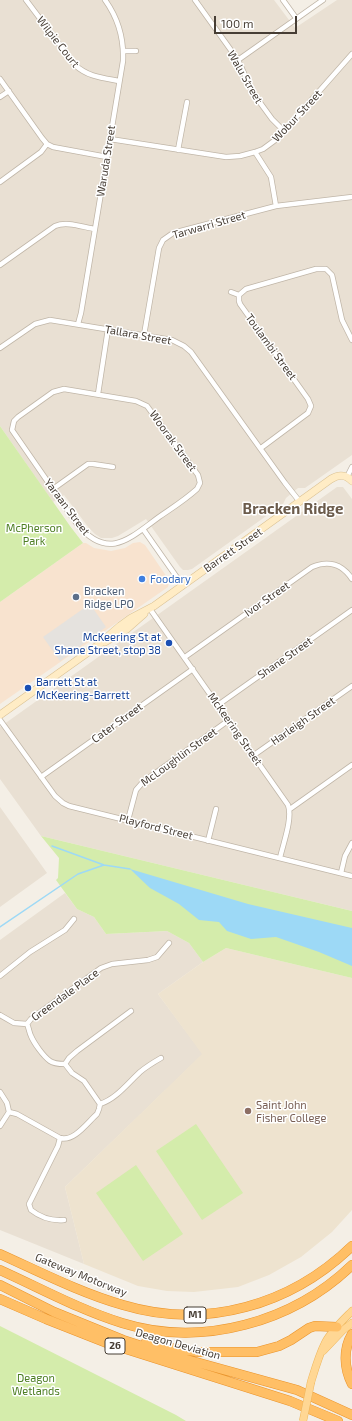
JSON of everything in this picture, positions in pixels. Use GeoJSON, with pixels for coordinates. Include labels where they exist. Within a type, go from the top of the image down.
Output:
{"type":"FeatureCollection","features":[{"type":"Feature","properties":{"kind":"highway","name":"Gateway Motorway"},"geometry":{"type":"LineString","coordinates":[[0,1254],[81,1290],[124,1305],[147,1311],[196,1315],[236,1310],[278,1297],[317,1275],[352,1246]]}},
{"type":"Feature","properties":{"kind":"highway","name":"M1"},"geometry":{"type":"LineString","coordinates":[[0,1270],[109,1318],[140,1328],[194,1332],[221,1330],[267,1318],[294,1306],[331,1283],[352,1265]]}},
{"type":"Feature","properties":{"kind":"highway","name":"Deagon Deviation"},"geometry":{"type":"LineString","coordinates":[[0,1285],[54,1312],[123,1340],[163,1354],[290,1388],[316,1398],[352,1415]]}},
{"type":"Feature","properties":{"kind":"highway","name":"Deagon Deviation"},"geometry":{"type":"LineString","coordinates":[[0,1299],[107,1343],[290,1401],[324,1418],[338,1421]]}},
{"type":"Feature","properties":{"kind":"highway"},"geometry":{"type":"LineString","coordinates":[[123,1340],[134,1339],[169,1348],[199,1352],[257,1352],[279,1346],[315,1326],[337,1327]]}},
{"type":"Feature","properties":{"kind":"highway"},"geometry":{"type":"LineString","coordinates":[[352,1334],[345,1352],[347,1372],[352,1384]]}},
{"type":"Feature","properties":{"kind":"main road"},"geometry":{"type":"LineString","coordinates":[[303,1421],[316,1364],[323,1351],[325,1343],[352,1311]]}},
{"type":"Feature","properties":{"kind":"main road"},"geometry":{"type":"LineString","coordinates":[[323,1351],[352,1323]]}},
{"type":"Feature","properties":{"kind":"street","name":"Wilpie Court"},"geometry":{"type":"LineString","coordinates":[[26,0],[76,66],[94,77],[119,81]]}},
{"type":"Feature","properties":{"kind":"street","name":"Waruda Street"},"geometry":{"type":"LineString","coordinates":[[78,324],[124,51],[119,24],[113,11],[105,0]]}},
{"type":"Feature","properties":{"kind":"street","name":"Walu Street"},"geometry":{"type":"LineString","coordinates":[[195,0],[238,60],[252,93],[272,119],[285,132]]}},
{"type":"Feature","properties":{"kind":"street"},"geometry":{"type":"LineString","coordinates":[[283,0],[296,18]]}},
{"type":"Feature","properties":{"kind":"street"},"geometry":{"type":"LineString","coordinates":[[238,60],[323,0]]}},
{"type":"Feature","properties":{"kind":"street"},"geometry":{"type":"LineString","coordinates":[[124,51],[136,52]]}},
{"type":"Feature","properties":{"kind":"street","name":"Wobur Street"},"geometry":{"type":"LineString","coordinates":[[110,139],[226,157],[240,156],[254,152],[271,144],[285,132],[352,54]]}},
{"type":"Feature","properties":{"kind":"street"},"geometry":{"type":"LineString","coordinates":[[0,79],[47,144],[54,147],[107,157]]}},
{"type":"Feature","properties":{"kind":"street"},"geometry":{"type":"LineString","coordinates":[[0,98],[9,91]]}},
{"type":"Feature","properties":{"kind":"street"},"geometry":{"type":"LineString","coordinates":[[178,150],[187,102]]}},
{"type":"Feature","properties":{"kind":"street"},"geometry":{"type":"LineString","coordinates":[[0,182],[41,152],[47,144]]}},
{"type":"Feature","properties":{"kind":"street"},"geometry":{"type":"LineString","coordinates":[[254,152],[270,178],[276,206]]}},
{"type":"Feature","properties":{"kind":"street","name":"Tarwarri Street"},"geometry":{"type":"LineString","coordinates":[[144,335],[159,248],[164,240],[174,233],[276,206],[352,196]]}},
{"type":"Feature","properties":{"kind":"street"},"geometry":{"type":"LineString","coordinates":[[0,265],[60,224],[95,229]]}},
{"type":"Feature","properties":{"kind":"street"},"geometry":{"type":"LineString","coordinates":[[231,292],[239,295],[246,289],[316,269],[326,269],[332,275],[342,320],[352,340]]}},
{"type":"Feature","properties":{"kind":"street","name":"Toulambi Street"},"geometry":{"type":"LineString","coordinates":[[239,295],[240,304],[308,399],[311,406]]}},
{"type":"Feature","properties":{"kind":"street","name":"Tallara Street"},"geometry":{"type":"LineString","coordinates":[[0,348],[29,327],[39,322],[50,320],[176,341],[188,349],[300,502]]}},
{"type":"Feature","properties":{"kind":"street"},"geometry":{"type":"LineString","coordinates":[[98,394],[108,330]]}},
{"type":"Feature","properties":{"kind":"street","name":"Woorak Street"},"geometry":{"type":"LineString","coordinates":[[12,426],[18,417],[47,396],[59,390],[64,389],[136,401],[147,406],[198,475],[200,483]]}},
{"type":"Feature","properties":{"kind":"street"},"geometry":{"type":"LineString","coordinates":[[260,448],[308,413],[311,406],[316,404]]}},
{"type":"Feature","properties":{"kind":"street","name":"Yaraan Street"},"geometry":{"type":"LineString","coordinates":[[12,426],[14,435],[77,524],[87,536],[93,540],[107,544],[117,544],[129,538],[194,492],[200,483]]}},
{"type":"Feature","properties":{"kind":"street"},"geometry":{"type":"LineString","coordinates":[[53,489],[88,464],[113,467]]}},
{"type":"Feature","properties":{"kind":"street","name":"Barrett Street"},"geometry":{"type":"LineString","coordinates":[[0,715],[97,646],[131,618],[150,609],[334,477],[341,475],[350,479],[352,467]]}},
{"type":"Feature","properties":{"kind":"street"},"geometry":{"type":"LineString","coordinates":[[142,529],[183,586]]}},
{"type":"Feature","properties":{"kind":"street","name":"Ivor Street"},"geometry":{"type":"LineString","coordinates":[[185,657],[312,567],[325,563],[333,564],[345,570],[352,579]]}},
{"type":"Feature","properties":{"kind":"street","name":"McKeering Street"},"geometry":{"type":"LineString","coordinates":[[150,609],[254,755],[290,809]]}},
{"type":"Feature","properties":{"kind":"street","name":"Shane Street"},"geometry":{"type":"LineString","coordinates":[[218,705],[352,610]]}},
{"type":"Feature","properties":{"kind":"street","name":"Cater Street"},"geometry":{"type":"LineString","coordinates":[[42,777],[193,669]]}},
{"type":"Feature","properties":{"kind":"street","name":"Harleigh Street"},"geometry":{"type":"LineString","coordinates":[[254,755],[352,686]]}},
{"type":"Feature","properties":{"kind":"street","name":"Playford Street"},"geometry":{"type":"LineString","coordinates":[[0,720],[55,796],[69,806],[352,876]]}},
{"type":"Feature","properties":{"kind":"street","name":"McLoughlin Street"},"geometry":{"type":"LineString","coordinates":[[128,820],[136,790],[143,782],[229,720]]}},
{"type":"Feature","properties":{"kind":"street"},"geometry":{"type":"LineString","coordinates":[[280,858],[290,816],[290,809],[352,765]]}},
{"type":"Feature","properties":{"kind":"street"},"geometry":{"type":"LineString","coordinates":[[208,841],[216,809]]}},
{"type":"Feature","properties":{"kind":"street"},"geometry":{"type":"LineString","coordinates":[[341,873],[345,856],[352,843]]}},
{"type":"Feature","properties":{"kind":"street"},"geometry":{"type":"LineString","coordinates":[[0,976],[30,952],[65,930],[74,919]]}},
{"type":"Feature","properties":{"kind":"street","name":"Greendale Place"},"geometry":{"type":"LineString","coordinates":[[27,1024],[31,1019],[101,968],[112,964],[148,960],[157,957],[169,943]]}},
{"type":"Feature","properties":{"kind":"street"},"geometry":{"type":"LineString","coordinates":[[65,1064],[77,1051],[131,1011]]}},
{"type":"Feature","properties":{"kind":"street"},"geometry":{"type":"LineString","coordinates":[[0,1015],[14,1023],[27,1024],[30,1034],[45,1056],[50,1061],[58,1064],[65,1064]]}},
{"type":"Feature","properties":{"kind":"street"},"geometry":{"type":"LineString","coordinates":[[100,1104],[107,1102],[114,1097],[142,1071],[161,1058]]}},
{"type":"Feature","properties":{"kind":"street"},"geometry":{"type":"LineString","coordinates":[[65,1064],[72,1073],[84,1081],[100,1104]]}},
{"type":"Feature","properties":{"kind":"street"},"geometry":{"type":"LineString","coordinates":[[0,1092],[7,1104],[9,1112],[0,1126]]}},
{"type":"Feature","properties":{"kind":"street"},"geometry":{"type":"LineString","coordinates":[[9,1112],[17,1114],[65,1140],[73,1136],[96,1114],[100,1104]]}},
{"type":"Feature","properties":{"kind":"street"},"geometry":{"type":"LineString","coordinates":[[60,1138],[58,1146],[29,1204],[31,1210],[36,1214],[56,1220],[64,1220]]}},
{"type":"Feature","properties":{"kind":"shaded area"},"geometry":{"type":"Polygon","coordinates":[[[0,0],[274,0],[295,28],[337,0],[352,0],[352,455],[305,488],[298,488],[286,498],[283,504],[192,569],[183,570],[180,567],[146,519],[112,538],[101,538],[95,534],[64,495],[53,502],[0,426],[0,0]]]}},
{"type":"Feature","properties":{"kind":"shaded area"},"geometry":{"type":"Polygon","coordinates":[[[337,487],[343,487],[352,499],[352,911],[41,836],[0,779],[0,727],[337,487]]]}},
{"type":"Feature","properties":{"kind":"shaded area"},"geometry":{"type":"Polygon","coordinates":[[[140,542],[145,545],[169,580],[168,587],[0,704],[0,602],[83,543],[86,543],[94,548],[111,551],[125,548],[133,543],[140,542]]]}},
{"type":"Feature","properties":{"kind":"shaded area"},"geometry":{"type":"Polygon","coordinates":[[[90,604],[106,627],[60,661],[43,637],[90,604]]]}},
{"type":"Feature","properties":{"kind":"shaded area"},"geometry":{"type":"Polygon","coordinates":[[[0,807],[47,873],[0,907],[0,807]]]}},
{"type":"Feature","properties":{"kind":"shaded area"},"geometry":{"type":"Polygon","coordinates":[[[65,893],[77,909],[94,917],[106,934],[167,931],[189,943],[203,962],[158,994],[203,1054],[65,1187],[84,1264],[0,1230],[0,940],[65,893]]]}},
{"type":"Feature","properties":{"kind":"shaded area","name":"Saint John Fisher College"},"geometry":{"type":"Polygon","coordinates":[[[226,948],[352,978],[352,1210],[332,1232],[301,1257],[269,1275],[238,1287],[194,1292],[167,1291],[138,1286],[84,1264],[65,1187],[202,1054],[158,994],[203,962],[226,948]]]}},
{"type":"Feature","properties":{"kind":"green space","name":"McPherson Park"},"geometry":{"type":"Polygon","coordinates":[[[0,426],[83,543],[0,602],[0,426]]]}},
{"type":"Feature","properties":{"kind":"green space"},"geometry":{"type":"Polygon","coordinates":[[[41,836],[352,911],[352,978],[226,948],[203,962],[189,943],[167,931],[106,934],[94,917],[77,909],[56,880],[58,878],[59,858],[41,836]]]}},
{"type":"Feature","properties":{"kind":"green space"},"geometry":{"type":"Polygon","coordinates":[[[196,1124],[243,1193],[202,1220],[156,1151],[196,1124]]]}},
{"type":"Feature","properties":{"kind":"green space"},"geometry":{"type":"Polygon","coordinates":[[[136,1165],[183,1234],[143,1261],[96,1193],[136,1165]]]}},
{"type":"Feature","properties":{"kind":"green space","name":"Deagon Wetlands"},"geometry":{"type":"Polygon","coordinates":[[[0,1326],[176,1415],[186,1421],[0,1421],[0,1326]]]}},
{"type":"Feature","properties":{"kind":"water"},"geometry":{"type":"Polygon","coordinates":[[[130,869],[248,904],[352,928],[352,966],[319,952],[276,937],[251,939],[227,931],[219,922],[199,920],[179,904],[150,888],[130,869]]]}},
{"type":"Feature","properties":{"kind":"waterway"},"geometry":{"type":"LineString","coordinates":[[52,846],[104,865],[130,869]]}},
{"type":"Feature","properties":{"kind":"waterway"},"geometry":{"type":"LineString","coordinates":[[0,927],[78,874],[104,865]]}},
{"type":"Feature","properties":{"kind":"place","name":"Foodary"},"geometry":{"type":"Point","coordinates":[142,579]}},
{"type":"Feature","properties":{"kind":"place","name":"Bracken Ridge LPO"},"geometry":{"type":"Point","coordinates":[76,597]}},
{"type":"Feature","properties":{"kind":"place","name":"McKeering St at Shane Street, stop 38"},"geometry":{"type":"Point","coordinates":[169,643]}},
{"type":"Feature","properties":{"kind":"place","name":"Barrett St at McKeering-Barrett"},"geometry":{"type":"Point","coordinates":[28,688]}},
{"type":"Feature","properties":{"kind":"place","name":"Saint John Fisher College"},"geometry":{"type":"Point","coordinates":[248,1111]}},
{"type":"Feature","properties":{"kind":"district","name":"Bracken Ridge"},"geometry":{"type":"Point","coordinates":[293,509]}}]}
